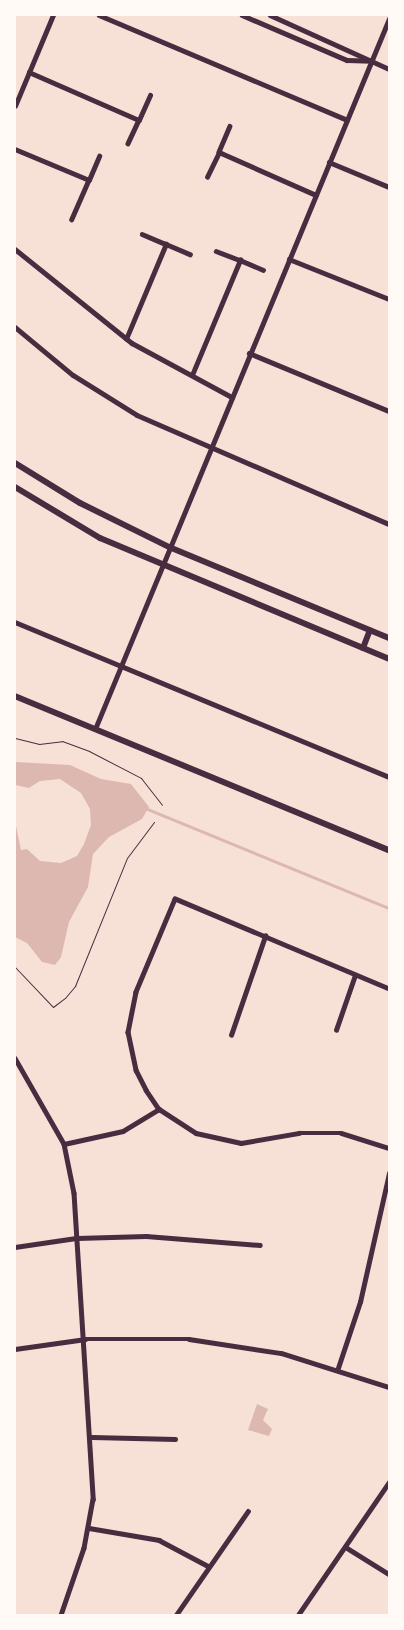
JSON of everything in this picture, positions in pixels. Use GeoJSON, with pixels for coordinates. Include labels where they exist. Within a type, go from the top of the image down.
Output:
{"type":"FeatureCollection","features":[{"type":"Feature","properties":{"kind":"main road"},"geometry":{"type":"LineString","coordinates":[[15,463],[80,503],[169,547],[389,638]]}},
{"type":"Feature","properties":{"kind":"main road"},"geometry":{"type":"LineString","coordinates":[[15,487],[100,538],[389,659]]}},
{"type":"Feature","properties":{"kind":"main road"},"geometry":{"type":"LineString","coordinates":[[363,648],[370,630]]}},
{"type":"Feature","properties":{"kind":"street"},"geometry":{"type":"LineString","coordinates":[[15,106],[53,15]]}},
{"type":"Feature","properties":{"kind":"street"},"geometry":{"type":"LineString","coordinates":[[99,15],[347,120]]}},
{"type":"Feature","properties":{"kind":"street"},"geometry":{"type":"LineString","coordinates":[[242,15],[347,60],[371,61]]}},
{"type":"Feature","properties":{"kind":"street"},"geometry":{"type":"LineString","coordinates":[[270,15],[389,69]]}},
{"type":"Feature","properties":{"kind":"street"},"geometry":{"type":"LineString","coordinates":[[96,729],[119,666],[389,19]]}},
{"type":"Feature","properties":{"kind":"street"},"geometry":{"type":"LineString","coordinates":[[29,72],[139,120]]}},
{"type":"Feature","properties":{"kind":"street"},"geometry":{"type":"LineString","coordinates":[[128,144],[150,95]]}},
{"type":"Feature","properties":{"kind":"street"},"geometry":{"type":"LineString","coordinates":[[207,178],[230,126]]}},
{"type":"Feature","properties":{"kind":"street"},"geometry":{"type":"LineString","coordinates":[[15,149],[88,180]]}},
{"type":"Feature","properties":{"kind":"street"},"geometry":{"type":"LineString","coordinates":[[219,152],[316,195]]}},
{"type":"Feature","properties":{"kind":"street"},"geometry":{"type":"LineString","coordinates":[[72,219],[99,156]]}},
{"type":"Feature","properties":{"kind":"street"},"geometry":{"type":"LineString","coordinates":[[329,162],[389,187]]}},
{"type":"Feature","properties":{"kind":"street"},"geometry":{"type":"LineString","coordinates":[[142,234],[190,254]]}},
{"type":"Feature","properties":{"kind":"street"},"geometry":{"type":"LineString","coordinates":[[126,339],[166,244]]}},
{"type":"Feature","properties":{"kind":"street"},"geometry":{"type":"LineString","coordinates":[[15,249],[126,339],[232,397]]}},
{"type":"Feature","properties":{"kind":"street"},"geometry":{"type":"LineString","coordinates":[[216,251],[263,270]]}},
{"type":"Feature","properties":{"kind":"street"},"geometry":{"type":"LineString","coordinates":[[289,258],[389,299]]}},
{"type":"Feature","properties":{"kind":"street"},"geometry":{"type":"LineString","coordinates":[[192,375],[240,260]]}},
{"type":"Feature","properties":{"kind":"street"},"geometry":{"type":"LineString","coordinates":[[15,327],[73,375],[137,415],[210,450],[389,524]]}},
{"type":"Feature","properties":{"kind":"street"},"geometry":{"type":"LineString","coordinates":[[249,353],[389,411]]}},
{"type":"Feature","properties":{"kind":"street"},"geometry":{"type":"LineString","coordinates":[[15,622],[389,777]]}},
{"type":"Feature","properties":{"kind":"street"},"geometry":{"type":"LineString","coordinates":[[15,696],[389,850]]}},
{"type":"Feature","properties":{"kind":"street"},"geometry":{"type":"LineString","coordinates":[[389,988],[175,898],[136,992],[128,1032],[136,1070],[159,1109],[179,1124],[215,1139],[241,1143],[319,1132],[341,1133],[389,1148]]}},
{"type":"Feature","properties":{"kind":"street"},"geometry":{"type":"LineString","coordinates":[[231,1035],[265,936]]}},
{"type":"Feature","properties":{"kind":"street"},"geometry":{"type":"LineString","coordinates":[[336,1030],[355,975]]}},
{"type":"Feature","properties":{"kind":"street"},"geometry":{"type":"LineString","coordinates":[[15,1058],[64,1144],[77,1238],[86,1339],[92,1437],[89,1528],[61,1615]]}},
{"type":"Feature","properties":{"kind":"street"},"geometry":{"type":"LineString","coordinates":[[64,1144],[123,1131],[159,1109]]}},
{"type":"Feature","properties":{"kind":"street"},"geometry":{"type":"LineString","coordinates":[[338,1368],[360,1302],[389,1173]]}},
{"type":"Feature","properties":{"kind":"street"},"geometry":{"type":"LineString","coordinates":[[15,1248],[77,1238],[146,1236],[260,1245]]}},
{"type":"Feature","properties":{"kind":"street"},"geometry":{"type":"LineString","coordinates":[[15,1349],[86,1339],[189,1339],[338,1368],[389,1387]]}},
{"type":"Feature","properties":{"kind":"street"},"geometry":{"type":"LineString","coordinates":[[92,1437],[175,1439]]}},
{"type":"Feature","properties":{"kind":"street"},"geometry":{"type":"LineString","coordinates":[[298,1615],[347,1548],[389,1482]]}},
{"type":"Feature","properties":{"kind":"street"},"geometry":{"type":"LineString","coordinates":[[176,1615],[208,1566],[248,1512]]}},
{"type":"Feature","properties":{"kind":"street"},"geometry":{"type":"LineString","coordinates":[[89,1528],[159,1540],[208,1566]]}},
{"type":"Feature","properties":{"kind":"street"},"geometry":{"type":"LineString","coordinates":[[347,1548],[389,1574]]}},
{"type":"Feature","properties":{"kind":"path"},"geometry":{"type":"LineString","coordinates":[[15,738],[39,744],[62,741],[89,751],[141,778],[162,804]]}},
{"type":"Feature","properties":{"kind":"path"},"geometry":{"type":"LineString","coordinates":[[15,967],[54,1007],[65,998],[76,986],[128,858],[148,836],[154,822]]}},
{"type":"Feature","properties":{"kind":"shaded area"},"geometry":{"type":"Polygon","coordinates":[[[15,762],[70,765],[101,779],[131,784],[149,807],[142,819],[109,837],[93,854],[88,887],[69,922],[61,957],[55,965],[42,962],[27,943],[15,937],[15,821],[21,850],[27,849],[40,861],[61,863],[77,856],[84,844],[91,825],[90,809],[81,793],[60,779],[40,781],[29,788],[15,785],[15,762]]]}},
{"type":"Feature","properties":{"kind":"shaded area"},"geometry":{"type":"Polygon","coordinates":[[[257,1404],[268,1409],[263,1420],[272,1429],[269,1436],[248,1430],[257,1404]]]}},
{"type":"Feature","properties":{"kind":"waterway"},"geometry":{"type":"LineString","coordinates":[[145,808],[389,908]]}}]}
